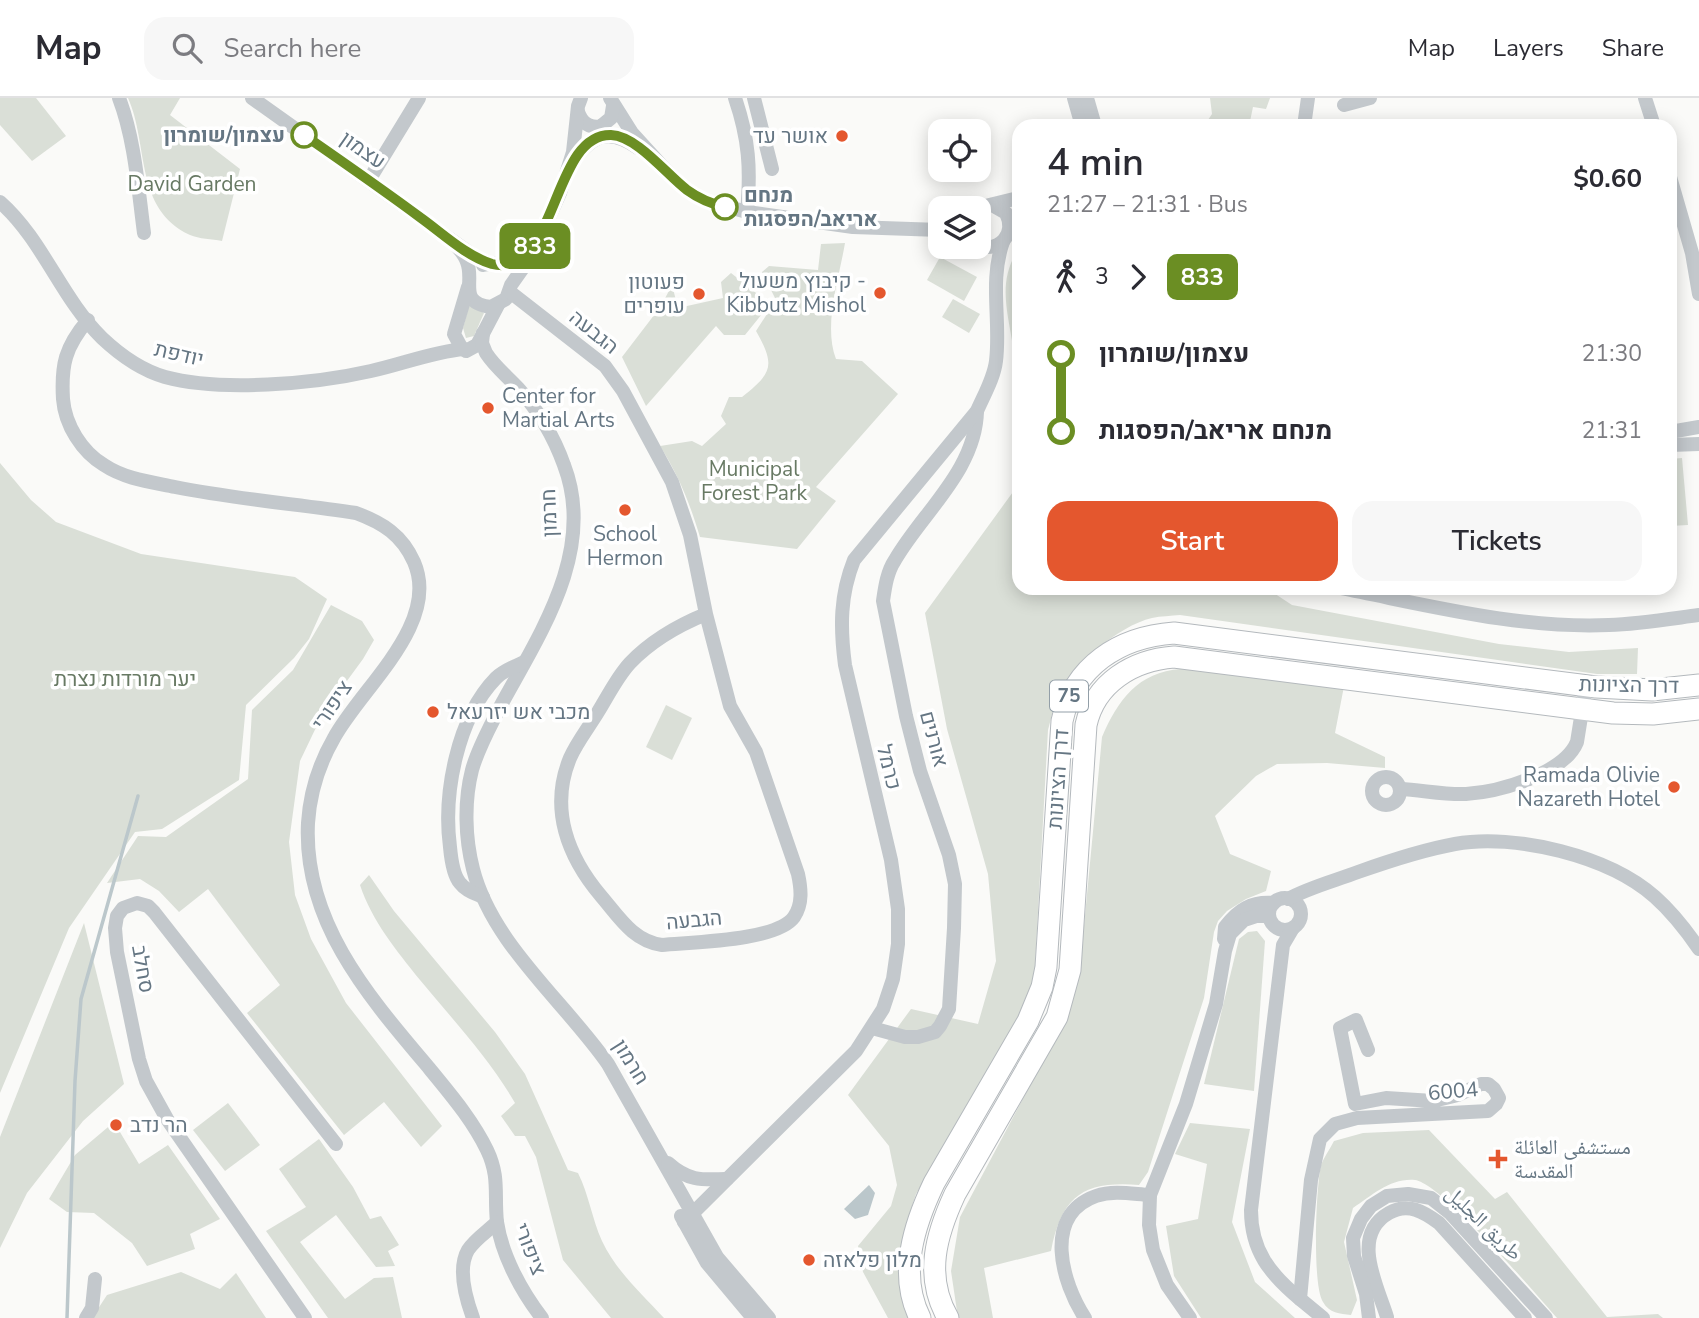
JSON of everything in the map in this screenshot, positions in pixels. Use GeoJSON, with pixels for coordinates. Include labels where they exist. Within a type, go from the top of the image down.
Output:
{"type":"FeatureCollection","features":[{"type":"Feature","properties":{"kind":"highway","name":"דרך הציונות"},"geometry":{"type":"LineString","coordinates":[[918,1315],[910,1274],[910,1251],[922,1208],[1028,1021],[1042,987],[1046,967],[1062,721],[1066,703],[1085,672],[1120,646],[1155,634],[1174,633],[1586,686],[1652,690],[1699,685]]}},
{"type":"Feature","properties":{"kind":"highway","name":"דרך הציונות"},"geometry":{"type":"LineString","coordinates":[[947,1318],[938,1301],[934,1273],[934,1254],[941,1227],[955,1194],[1049,1032],[1065,994],[1070,970],[1085,734],[1089,711],[1102,689],[1132,667],[1159,658],[1174,657],[1613,713],[1653,714],[1699,709]]}},
{"type":"Feature","properties":{"kind":"street"},"geometry":{"type":"LineString","coordinates":[[119,98],[136,171],[144,233]]}},
{"type":"Feature","properties":{"kind":"street","name":"עצמון"},"geometry":{"type":"LineString","coordinates":[[251,98],[474,256],[495,264]]}},
{"type":"Feature","properties":{"kind":"street"},"geometry":{"type":"LineString","coordinates":[[734,98],[744,129],[750,174],[747,212]]}},
{"type":"Feature","properties":{"kind":"street"},"geometry":{"type":"LineString","coordinates":[[754,98],[772,169]]}},
{"type":"Feature","properties":{"kind":"street"},"geometry":{"type":"LineString","coordinates":[[1074,98],[1080,119]]}},
{"type":"Feature","properties":{"kind":"street"},"geometry":{"type":"LineString","coordinates":[[1087,98],[1093,119]]}},
{"type":"Feature","properties":{"kind":"street"},"geometry":{"type":"LineString","coordinates":[[1305,119],[1308,98]]}},
{"type":"Feature","properties":{"kind":"street"},"geometry":{"type":"LineString","coordinates":[[1344,105],[1370,98]]}},
{"type":"Feature","properties":{"kind":"street"},"geometry":{"type":"LineString","coordinates":[[1645,98],[1652,119]]}},
{"type":"Feature","properties":{"kind":"street"},"geometry":{"type":"LineString","coordinates":[[369,180],[412,101]]}},
{"type":"Feature","properties":{"kind":"street"},"geometry":{"type":"LineString","coordinates":[[581,102],[587,125],[619,125],[632,133]]}},
{"type":"Feature","properties":{"kind":"street"},"geometry":{"type":"LineString","coordinates":[[536,245],[514,263],[480,265],[474,270],[454,334],[465,350],[477,345],[498,305],[536,245],[552,212],[573,152],[581,102]]}},
{"type":"Feature","properties":{"kind":"street"},"geometry":{"type":"LineString","coordinates":[[611,102],[632,133],[662,166],[682,186],[703,200],[747,212],[853,227],[928,228]]}},
{"type":"Feature","properties":{"kind":"street"},"geometry":{"type":"LineString","coordinates":[[573,152],[586,134],[611,118],[611,102]]}},
{"type":"Feature","properties":{"kind":"street"},"geometry":{"type":"LineString","coordinates":[[569,167],[586,145],[601,136],[610,135],[627,141],[662,166]]}},
{"type":"Feature","properties":{"kind":"street"},"geometry":{"type":"LineString","coordinates":[[991,205],[1012,200]]}},
{"type":"Feature","properties":{"kind":"street"},"geometry":{"type":"LineString","coordinates":[[1677,201],[1692,253],[1699,293]]}},
{"type":"Feature","properties":{"kind":"street","name":"יודפת"},"geometry":{"type":"LineString","coordinates":[[0,202],[24,228],[52,266],[73,303],[101,337],[141,368],[163,376],[187,382],[264,384],[334,377],[391,366],[423,356],[465,350]]}},
{"type":"Feature","properties":{"kind":"street"},"geometry":{"type":"LineString","coordinates":[[991,209],[1006,213],[1010,229],[1010,236],[991,247]]}},
{"type":"Feature","properties":{"kind":"street","name":"כרמל"},"geometry":{"type":"LineString","coordinates":[[688,1217],[856,1051],[883,1009],[893,979],[898,944],[898,909],[891,860],[845,665],[841,602],[854,560],[977,411],[990,383],[996,362],[996,267],[1010,236]]}},
{"type":"Feature","properties":{"kind":"street","name":"עצמון"},"geometry":{"type":"LineString","coordinates":[[450,239],[467,262],[468,284]]}},
{"type":"Feature","properties":{"kind":"street","name":"כרמל"},"geometry":{"type":"LineString","coordinates":[[984,259],[995,291]]}},
{"type":"Feature","properties":{"kind":"street"},"geometry":{"type":"LineString","coordinates":[[495,264],[503,268],[509,277],[510,289]]}},
{"type":"Feature","properties":{"kind":"street"},"geometry":{"type":"LineString","coordinates":[[468,284],[471,297],[477,303],[484,306],[498,305]]}},
{"type":"Feature","properties":{"kind":"street","name":"הגבעה"},"geometry":{"type":"LineString","coordinates":[[510,289],[605,366],[614,377],[672,482],[690,535],[706,614],[730,706],[756,752],[798,874],[800,902],[797,914],[789,923],[761,935],[662,945],[649,943],[633,934],[591,885],[573,857],[561,802],[563,781],[571,757],[630,664],[660,639],[706,614]]}},
{"type":"Feature","properties":{"kind":"street","name":"ציפורי"},"geometry":{"type":"LineString","coordinates":[[88,320],[73,338],[64,360],[63,404],[78,439],[104,465],[144,481],[200,492],[356,513],[392,530],[407,547],[417,568],[419,594],[415,620],[335,736],[320,767],[312,791],[308,853],[321,914],[354,974],[375,1004],[477,1129],[489,1153],[497,1179],[497,1222],[503,1246],[517,1278],[542,1318]]}},
{"type":"Feature","properties":{"kind":"street","name":"יודפת"},"geometry":{"type":"LineString","coordinates":[[423,356],[442,342],[455,326]]}},
{"type":"Feature","properties":{"kind":"street","name":"חרמון"},"geometry":{"type":"LineString","coordinates":[[483,333],[482,344],[486,353],[532,405],[546,427],[565,467],[571,490],[573,522],[571,550],[557,600],[481,746],[468,788],[468,842],[474,870],[483,897],[497,924],[589,1037],[630,1099],[659,1155],[707,1263],[753,1318]]}},
{"type":"Feature","properties":{"kind":"street","name":"חרמון"},"geometry":{"type":"LineString","coordinates":[[465,350],[503,373]]}},
{"type":"Feature","properties":{"kind":"street","name":"אורנים"},"geometry":{"type":"LineString","coordinates":[[872,1028],[905,1037],[927,1036],[940,1026],[949,1009],[955,884],[949,855],[920,771],[906,716],[883,601],[886,582],[894,561],[954,478],[977,426],[977,411]]}},
{"type":"Feature","properties":{"kind":"street"},"geometry":{"type":"LineString","coordinates":[[1677,431],[1699,427]]}},
{"type":"Feature","properties":{"kind":"street"},"geometry":{"type":"LineString","coordinates":[[1677,445],[1699,444]]}},
{"type":"Feature","properties":{"kind":"street"},"geometry":{"type":"LineString","coordinates":[[1378,595],[1502,618],[1560,624],[1609,625],[1699,615]]}},
{"type":"Feature","properties":{"kind":"street","name":"חרמון"},"geometry":{"type":"LineString","coordinates":[[483,897],[467,890],[458,882],[451,858],[448,806],[452,776],[465,730],[480,701],[496,678],[524,662]]}},
{"type":"Feature","properties":{"kind":"street"},"geometry":{"type":"LineString","coordinates":[[1400,789],[1467,794],[1523,781],[1556,766],[1573,750],[1586,686]]}},
{"type":"Feature","properties":{"kind":"street"},"geometry":{"type":"LineString","coordinates":[[1288,899],[1304,890],[1390,860],[1457,844],[1499,842],[1542,845],[1605,866],[1653,895],[1680,920],[1699,950]]}},
{"type":"Feature","properties":{"kind":"street"},"geometry":{"type":"LineString","coordinates":[[1322,1317],[1276,1280],[1259,1253],[1251,1227],[1251,1210],[1281,962],[1287,936],[1299,920],[1300,911],[1307,899],[1325,884]]}},
{"type":"Feature","properties":{"kind":"street"},"geometry":{"type":"LineString","coordinates":[[1281,962],[1272,915],[1282,898],[1295,902],[1300,911]]}},
{"type":"Feature","properties":{"kind":"street","name":"סחלב"},"geometry":{"type":"LineString","coordinates":[[305,1318],[167,1119],[146,1080],[139,1059],[117,952],[115,928],[117,916],[123,908],[138,903],[148,906],[154,912],[336,1144]]}},
{"type":"Feature","properties":{"kind":"street"},"geometry":{"type":"LineString","coordinates":[[1272,915],[1283,930],[1293,928]]}},
{"type":"Feature","properties":{"kind":"street"},"geometry":{"type":"LineString","coordinates":[[1190,1318],[1167,1285],[1153,1250],[1149,1225],[1150,1195],[1186,1104],[1216,1004],[1230,934],[1244,920],[1272,915]]}},
{"type":"Feature","properties":{"kind":"street"},"geometry":{"type":"LineString","coordinates":[[1356,1111],[1340,1028],[1356,1020],[1368,1050]]}},
{"type":"Feature","properties":{"kind":"street","name":"6004"},"geometry":{"type":"LineString","coordinates":[[1300,1299],[1311,1180],[1320,1139],[1335,1124],[1356,1111],[1386,1098],[1433,1101],[1458,1096],[1481,1084],[1488,1084],[1499,1098],[1488,1111],[1356,1111]]}},
{"type":"Feature","properties":{"kind":"street"},"geometry":{"type":"LineString","coordinates":[[659,1155],[681,1175],[701,1180],[727,1179]]}},
{"type":"Feature","properties":{"kind":"street"},"geometry":{"type":"LineString","coordinates":[[1086,1318],[1063,1267],[1060,1249],[1065,1226],[1077,1209],[1093,1197],[1113,1192],[1150,1195]]}},
{"type":"Feature","properties":{"kind":"street","name":"طريق الجليل"},"geometry":{"type":"LineString","coordinates":[[1369,1318],[1366,1294],[1354,1256],[1353,1238],[1360,1219],[1371,1206],[1387,1196],[1408,1194],[1431,1198],[1450,1213],[1546,1318]]}},
{"type":"Feature","properties":{"kind":"street","name":"طريق الجليل"},"geometry":{"type":"LineString","coordinates":[[1388,1318],[1369,1260],[1368,1243],[1372,1228],[1380,1218],[1394,1210],[1410,1208],[1423,1212],[1439,1223],[1525,1318]]}},
{"type":"Feature","properties":{"kind":"street","name":"חרמון"},"geometry":{"type":"LineString","coordinates":[[688,1217],[722,1264],[769,1318]]}},
{"type":"Feature","properties":{"kind":"street"},"geometry":{"type":"LineString","coordinates":[[473,1318],[463,1275],[466,1256],[473,1244],[497,1222]]}},
{"type":"Feature","properties":{"kind":"street"},"geometry":{"type":"LineString","coordinates":[[86,1318],[92,1308],[95,1279]]}},
{"type":"Feature","properties":{"kind":"street"},"geometry":{"type":"LineString","coordinates":[[1369,1318],[1388,1318]]}},
{"type":"Feature","properties":{"kind":"green space"},"geometry":{"type":"Polygon","coordinates":[[[0,98],[36,98],[66,136],[32,161],[0,125],[0,98]]]}},
{"type":"Feature","properties":{"kind":"green space","name":"David Garden"},"geometry":{"type":"Polygon","coordinates":[[[128,98],[180,98],[170,115],[240,169],[222,241],[190,235],[172,224],[160,209],[151,193],[128,98]]]}},
{"type":"Feature","properties":{"kind":"green space"},"geometry":{"type":"Polygon","coordinates":[[[1210,98],[1270,98],[1266,109],[1253,107],[1250,119],[1209,119],[1212,114],[1210,98]]]}},
{"type":"Feature","properties":{"kind":"green space","name":"Municipal Forest Park"},"geometry":{"type":"Polygon","coordinates":[[[845,243],[832,317],[832,346],[836,359],[862,361],[898,394],[816,487],[836,501],[797,549],[700,537],[683,490],[660,446],[692,441],[702,446],[726,424],[721,416],[729,397],[742,397],[765,375],[768,361],[756,331],[776,300],[762,272],[769,266],[818,270],[821,244],[845,243]]]}},
{"type":"Feature","properties":{"kind":"green space"},"geometry":{"type":"Polygon","coordinates":[[[939,259],[977,277],[964,301],[927,280],[939,259]]]}},
{"type":"Feature","properties":{"kind":"green space"},"geometry":{"type":"Polygon","coordinates":[[[1012,262],[1012,341],[1006,297],[1012,262]]]}},
{"type":"Feature","properties":{"kind":"green space"},"geometry":{"type":"Polygon","coordinates":[[[731,273],[770,304],[745,335],[724,335],[716,326],[646,406],[622,357],[661,306],[672,285],[678,308],[723,298],[721,282],[731,273]]]}},
{"type":"Feature","properties":{"kind":"green space"},"geometry":{"type":"Polygon","coordinates":[[[953,299],[980,314],[969,333],[942,317],[953,299]]]}},
{"type":"Feature","properties":{"kind":"green space"},"geometry":{"type":"Polygon","coordinates":[[[469,305],[484,313],[474,336],[466,338],[463,328],[469,305]]]}},
{"type":"Feature","properties":{"kind":"green space"},"geometry":{"type":"Polygon","coordinates":[[[1677,458],[1682,458],[1688,525],[1677,526],[1677,458]]]}},
{"type":"Feature","properties":{"kind":"green space","name":"יער מורדות נצרת"},"geometry":{"type":"Polygon","coordinates":[[[0,463],[31,500],[56,522],[141,554],[295,577],[327,599],[309,639],[294,658],[246,705],[239,780],[162,829],[135,832],[69,928],[0,1093],[0,463]]]}},
{"type":"Feature","properties":{"kind":"green space"},"geometry":{"type":"Polygon","coordinates":[[[1012,493],[1012,595],[1277,595],[1292,605],[1499,644],[1569,652],[1638,648],[1637,674],[1597,674],[1180,615],[1155,617],[1139,622],[1097,649],[1064,686],[1048,730],[1034,985],[1020,1020],[916,1194],[903,1241],[901,1271],[908,1318],[888,1318],[863,1272],[858,1246],[891,1206],[897,1185],[889,1146],[848,1095],[911,1009],[978,1024],[996,961],[988,874],[947,729],[925,613],[1012,493]]]}},
{"type":"Feature","properties":{"kind":"green space"},"geometry":{"type":"Polygon","coordinates":[[[331,605],[362,621],[374,640],[322,715],[300,761],[289,842],[295,895],[311,939],[346,1003],[442,1126],[421,1147],[384,1102],[344,1135],[247,1013],[280,985],[208,889],[179,912],[159,891],[140,879],[107,883],[138,836],[166,837],[248,779],[252,710],[293,670],[331,605]]]}},
{"type":"Feature","properties":{"kind":"green space"},"geometry":{"type":"Polygon","coordinates":[[[1181,669],[1345,681],[1335,733],[1385,757],[1385,768],[1327,763],[1277,764],[1256,776],[1215,816],[1230,854],[1271,871],[1266,891],[1246,899],[1227,911],[1218,921],[1204,998],[1148,1172],[1139,1185],[1104,1186],[1090,1189],[1078,1196],[1062,1216],[1051,1251],[984,1268],[993,1318],[958,1318],[951,1271],[960,1217],[1058,1033],[1080,968],[1102,737],[1115,711],[1131,690],[1153,676],[1181,669]]]}},
{"type":"Feature","properties":{"kind":"green space"},"geometry":{"type":"Polygon","coordinates":[[[666,705],[692,718],[672,760],[646,747],[666,705]]]}},
{"type":"Feature","properties":{"kind":"green space"},"geometry":{"type":"Polygon","coordinates":[[[369,875],[394,911],[495,1032],[525,1074],[568,1170],[578,1173],[608,1252],[630,1282],[664,1318],[611,1318],[563,1260],[536,1157],[525,1136],[515,1136],[501,1116],[515,1103],[482,1055],[411,969],[378,923],[360,885],[369,875]]]}},
{"type":"Feature","properties":{"kind":"green space"},"geometry":{"type":"Polygon","coordinates":[[[84,923],[124,1084],[83,1121],[27,1193],[0,1248],[0,1137],[84,923]]]}},
{"type":"Feature","properties":{"kind":"green space"},"geometry":{"type":"Polygon","coordinates":[[[1257,931],[1265,941],[1254,1091],[1204,1084],[1239,939],[1248,932],[1257,931]]]}},
{"type":"Feature","properties":{"kind":"green space"},"geometry":{"type":"Polygon","coordinates":[[[228,1103],[260,1145],[225,1171],[193,1130],[228,1103]]]}},
{"type":"Feature","properties":{"kind":"green space"},"geometry":{"type":"Polygon","coordinates":[[[114,1122],[139,1164],[168,1145],[220,1219],[190,1234],[195,1249],[147,1266],[132,1243],[94,1213],[67,1212],[49,1199],[75,1155],[114,1122]]]}},
{"type":"Feature","properties":{"kind":"green space"},"geometry":{"type":"Polygon","coordinates":[[[1190,1123],[1250,1129],[1232,1222],[1255,1282],[1295,1318],[1201,1318],[1174,1276],[1166,1226],[1198,1219],[1207,1164],[1175,1154],[1190,1123]]]}},
{"type":"Feature","properties":{"kind":"green space"},"geometry":{"type":"Polygon","coordinates":[[[1429,1130],[1495,1199],[1507,1192],[1607,1317],[1658,1314],[1663,1318],[1557,1318],[1466,1218],[1428,1186],[1415,1180],[1390,1185],[1353,1208],[1344,1242],[1357,1300],[1351,1315],[1328,1309],[1320,1292],[1316,1257],[1318,1193],[1321,1165],[1325,1156],[1334,1141],[1363,1133],[1429,1130]]]}},
{"type":"Feature","properties":{"kind":"green space"},"geometry":{"type":"Polygon","coordinates":[[[319,1139],[353,1187],[370,1219],[381,1216],[399,1245],[388,1251],[395,1266],[376,1267],[336,1215],[300,1242],[345,1299],[374,1278],[393,1277],[402,1318],[328,1318],[266,1231],[306,1207],[279,1169],[319,1139]]]}},
{"type":"Feature","properties":{"kind":"green space"},"geometry":{"type":"Polygon","coordinates":[[[181,1272],[220,1289],[236,1273],[266,1318],[92,1318],[107,1295],[181,1272]]]}},
{"type":"Feature","properties":{"kind":"shaded area"},"geometry":{"type":"Polygon","coordinates":[[[869,1185],[875,1193],[868,1215],[855,1219],[844,1209],[869,1185]]]}},
{"type":"Feature","properties":{"kind":"waterway"},"geometry":{"type":"LineString","coordinates":[[67,1318],[75,1081],[81,999],[138,796]]}},
{"type":"Feature","properties":{"kind":"bus line","name":"833"},"geometry":{"type":"LineString","coordinates":[[304,135],[474,256],[492,264],[514,263],[536,245],[569,167],[586,145],[601,136],[617,136],[627,141],[662,166],[689,191],[703,200],[725,207]]}},
{"type":"Feature","properties":{"kind":"place","name":"עצמון/שומרון"},"geometry":{"type":"Point","coordinates":[304,135]}},
{"type":"Feature","properties":{"kind":"place","name":"אושר עד"},"geometry":{"type":"Point","coordinates":[842,136]}},
{"type":"Feature","properties":{"kind":"place","name":"מנחם אריאב/הפסגות"},"geometry":{"type":"Point","coordinates":[725,207]}},
{"type":"Feature","properties":{"kind":"place","name":"קיבוץ משעול - Kibbutz Mishol"},"geometry":{"type":"Point","coordinates":[880,293]}},
{"type":"Feature","properties":{"kind":"place","name":"פעוטון עופרים"},"geometry":{"type":"Point","coordinates":[699,294]}},
{"type":"Feature","properties":{"kind":"place","name":"Center for Martial Arts"},"geometry":{"type":"Point","coordinates":[488,408]}},
{"type":"Feature","properties":{"kind":"place","name":"School Hermon"},"geometry":{"type":"Point","coordinates":[625,510]}},
{"type":"Feature","properties":{"kind":"place","name":"מכבי אש יזרעאל"},"geometry":{"type":"Point","coordinates":[433,712]}},
{"type":"Feature","properties":{"kind":"place","name":"Ramada Olivie Nazareth Hotel"},"geometry":{"type":"Point","coordinates":[1674,787]}},
{"type":"Feature","properties":{"kind":"place","name":"הר נדב"},"geometry":{"type":"Point","coordinates":[116,1125]}},
{"type":"Feature","properties":{"kind":"place","name":"مستشفى العائلة المقدسة"},"geometry":{"type":"Point","coordinates":[1498,1159]}},
{"type":"Feature","properties":{"kind":"place","name":"מלון פלאזה"},"geometry":{"type":"Point","coordinates":[809,1260]}}]}
